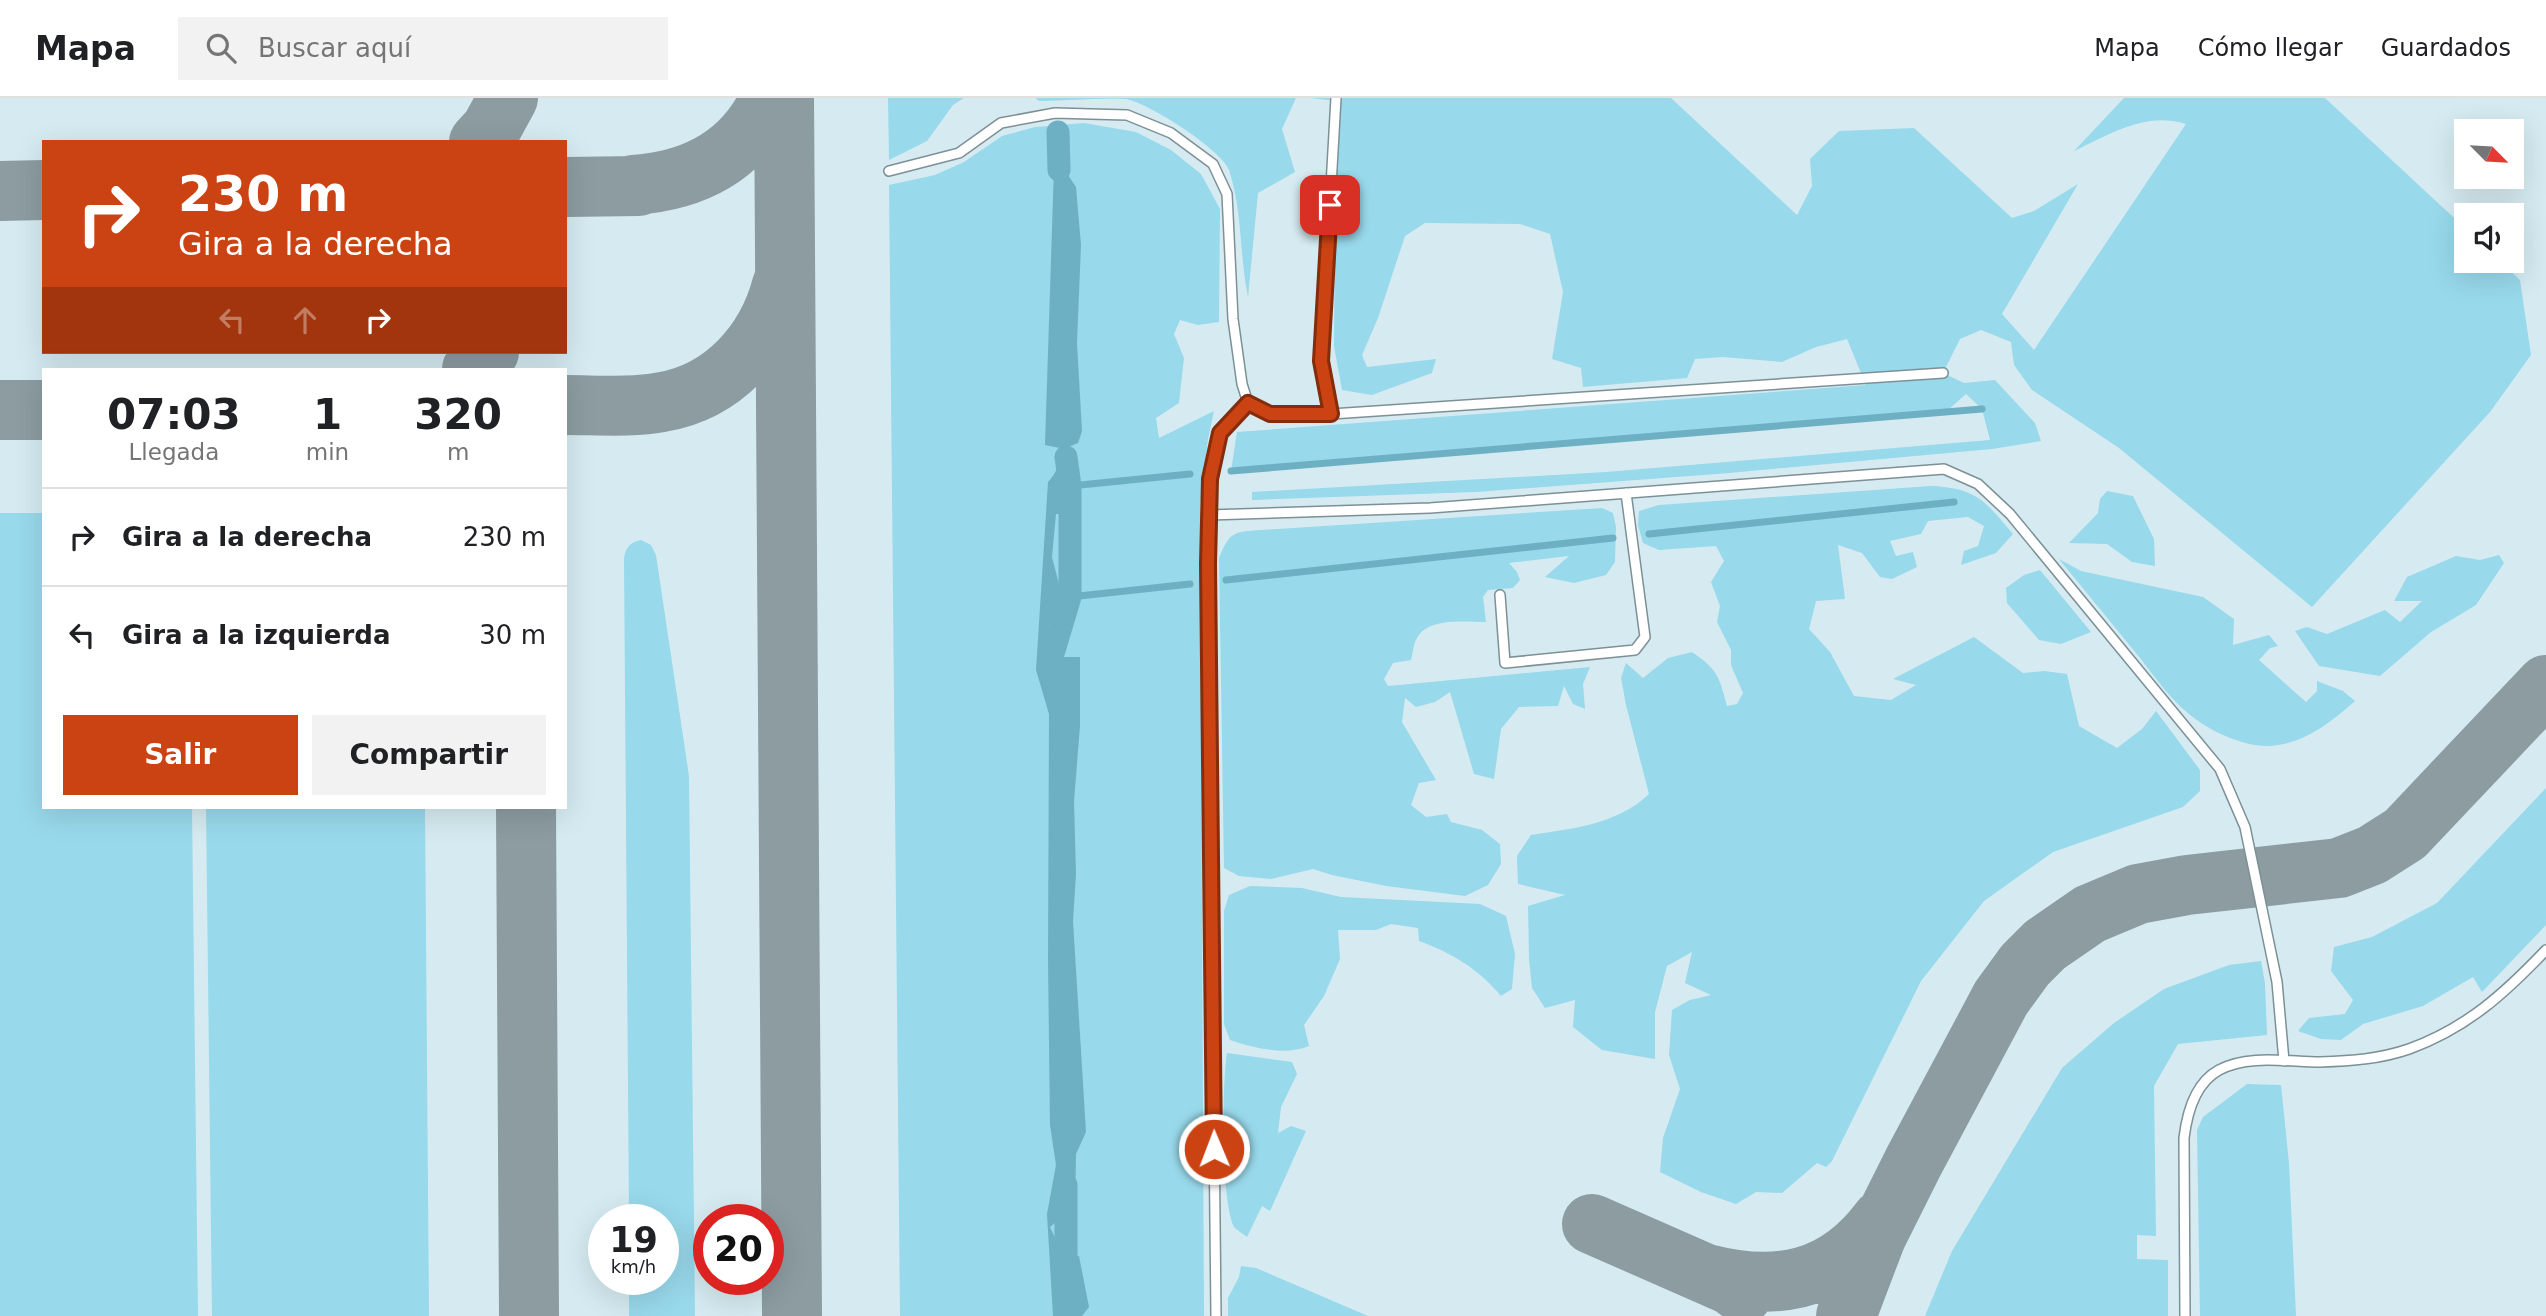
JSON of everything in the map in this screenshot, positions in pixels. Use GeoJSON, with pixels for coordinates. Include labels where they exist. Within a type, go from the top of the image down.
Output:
{"type":"FeatureCollection","features":[{"type":"Feature","properties":{"kind":"lane"},"geometry":{"type":"LineString","coordinates":[[1331,414],[1321,361],[1336,98]]}},
{"type":"Feature","properties":{"kind":"lane"},"geometry":{"type":"LineString","coordinates":[[889,171],[959,153],[1001,123],[1055,113],[1127,115],[1171,133],[1213,164],[1227,194],[1233,319],[1242,384],[1248,403],[1270,414],[1331,414],[1943,373]]}},
{"type":"Feature","properties":{"kind":"lane"},"geometry":{"type":"LineString","coordinates":[[1216,1316],[1210,479],[1220,433],[1248,403]]}},
{"type":"Feature","properties":{"kind":"lane"},"geometry":{"type":"LineString","coordinates":[[1209,515],[1430,508],[1944,469],[1978,484],[2010,514],[2220,769],[2245,827],[2277,982],[2284,1061]]}},
{"type":"Feature","properties":{"kind":"lane"},"geometry":{"type":"LineString","coordinates":[[1500,595],[1505,663],[1635,650],[1645,637],[1626,493]]}},
{"type":"Feature","properties":{"kind":"lane"},"geometry":{"type":"LineString","coordinates":[[2185,1316],[2184,1138],[2186,1119],[2204,1081],[2220,1069],[2239,1064],[2374,1059],[2410,1049],[2450,1031],[2488,1007],[2546,950]]}},
{"type":"Feature","properties":{"kind":"shaded area"},"geometry":{"type":"Polygon","coordinates":[[[888,98],[964,98],[953,105],[927,141],[889,160],[888,98]]]}},
{"type":"Feature","properties":{"kind":"shaded area"},"geometry":{"type":"Polygon","coordinates":[[[1035,98],[1296,98],[1282,129],[1295,172],[1258,193],[1248,297],[1233,186],[1229,170],[1213,151],[1165,117],[1125,99],[1039,101],[1035,98]]]}},
{"type":"Feature","properties":{"kind":"shaded area"},"geometry":{"type":"Polygon","coordinates":[[[1310,98],[1671,98],[1797,215],[1812,186],[1810,159],[1839,131],[1914,128],[2012,218],[2034,211],[2078,184],[2002,314],[2034,350],[2186,124],[2157,120],[2142,122],[2074,151],[2124,98],[2325,98],[2454,218],[2454,273],[2513,273],[2520,280],[2531,355],[2490,412],[2312,607],[2119,448],[2032,390],[2014,365],[2011,342],[1981,330],[1960,339],[1943,373],[1964,383],[1995,380],[2035,423],[2041,441],[1992,449],[1729,473],[1476,492],[1252,500],[1252,492],[1606,472],[1990,440],[1982,409],[1966,394],[1947,411],[1231,471],[1237,432],[1866,385],[1847,339],[1816,347],[1782,362],[1723,357],[1695,359],[1687,378],[1583,387],[1581,368],[1552,359],[1563,292],[1550,234],[1520,224],[1425,223],[1405,236],[1378,318],[1362,355],[1367,367],[1436,359],[1432,373],[1372,395],[1342,390],[1334,346],[1336,101],[1310,98]]]}},
{"type":"Feature","properties":{"kind":"shaded area"},"geometry":{"type":"Polygon","coordinates":[[[1084,123],[1136,132],[1171,150],[1201,174],[1220,209],[1219,322],[1198,325],[1180,320],[1174,334],[1184,358],[1179,403],[1156,418],[1159,438],[1214,411],[1200,505],[1204,1316],[900,1316],[889,185],[935,175],[964,162],[1002,136],[1035,127],[1084,123]]]}},
{"type":"Feature","properties":{"kind":"shaded area"},"geometry":{"type":"Polygon","coordinates":[[[1058,139],[1066,172],[1076,187],[1081,245],[1077,343],[1082,431],[1078,443],[1066,448],[1069,498],[1062,514],[1056,514],[1052,557],[1061,592],[1070,597],[1049,626],[1052,657],[1080,657],[1080,726],[1074,801],[1076,874],[1073,921],[1086,1132],[1076,1154],[1075,1212],[1068,1212],[1050,1227],[1061,1251],[1079,1256],[1089,1307],[1082,1316],[1053,1316],[1047,1214],[1056,1165],[1050,1125],[1049,714],[1036,670],[1048,482],[1058,467],[1060,453],[1060,448],[1045,445],[1054,167],[1058,139]]]}},
{"type":"Feature","properties":{"kind":"shaded area"},"geometry":{"type":"Polygon","coordinates":[[[1931,486],[1959,490],[1979,498],[2013,534],[1996,553],[1961,565],[1964,551],[1978,546],[1984,526],[1968,517],[1928,521],[1921,534],[1890,541],[1896,556],[1913,552],[1917,567],[1892,579],[1880,577],[1862,553],[1838,545],[1845,599],[1816,601],[1809,629],[1830,652],[1854,696],[1891,700],[1916,685],[1893,679],[1974,637],[2023,673],[2044,671],[2067,674],[2079,726],[2117,748],[2142,729],[2156,711],[2200,770],[2200,791],[2183,807],[2053,852],[1984,901],[1921,981],[1832,1161],[1826,1167],[1817,1163],[1782,1193],[1756,1192],[1736,1204],[1701,1192],[1660,1172],[1663,1138],[1680,1089],[1669,1055],[1672,1010],[1690,1000],[1711,995],[1685,983],[1692,952],[1667,966],[1655,1012],[1655,1059],[1602,1050],[1573,1027],[1575,1000],[1545,1008],[1532,988],[1528,906],[1565,895],[1518,884],[1517,856],[1531,835],[1594,824],[1623,812],[1649,794],[1621,678],[1626,663],[1643,678],[1668,658],[1692,652],[1716,674],[1727,706],[1737,704],[1743,693],[1731,665],[1731,650],[1717,622],[1720,606],[1711,582],[1724,561],[1716,546],[1659,550],[1643,543],[1638,525],[1639,511],[1659,505],[1931,486]]]}},
{"type":"Feature","properties":{"kind":"shaded area"},"geometry":{"type":"Polygon","coordinates":[[[2107,491],[2133,496],[2154,539],[2155,566],[2132,562],[2107,544],[2069,543],[2098,513],[2100,499],[2107,491]]]}},
{"type":"Feature","properties":{"kind":"shaded area"},"geometry":{"type":"Polygon","coordinates":[[[1602,508],[1613,513],[1616,527],[1615,562],[1606,575],[1574,583],[1545,577],[1569,556],[1509,563],[1520,580],[1513,588],[1488,590],[1483,597],[1486,622],[1448,622],[1429,627],[1417,638],[1411,660],[1393,663],[1384,679],[1388,686],[1590,667],[1583,684],[1585,709],[1573,704],[1564,686],[1558,706],[1519,707],[1501,729],[1494,779],[1474,774],[1450,692],[1435,702],[1416,707],[1405,698],[1402,722],[1436,780],[1419,783],[1411,805],[1426,817],[1447,814],[1451,822],[1482,830],[1500,844],[1501,864],[1488,885],[1465,896],[1386,886],[1313,869],[1271,879],[1239,876],[1224,868],[1219,558],[1230,538],[1252,531],[1602,508]]]}},
{"type":"Feature","properties":{"kind":"shaded area"},"geometry":{"type":"Polygon","coordinates":[[[0,513],[42,513],[42,809],[192,809],[198,1316],[0,1316],[0,513]]]}},
{"type":"Feature","properties":{"kind":"shaded area"},"geometry":{"type":"Polygon","coordinates":[[[641,540],[651,545],[656,555],[689,776],[695,1316],[629,1316],[629,1295],[679,1295],[679,1204],[629,1204],[624,559],[629,546],[641,540]]]}},
{"type":"Feature","properties":{"kind":"shaded area"},"geometry":{"type":"Polygon","coordinates":[[[2499,555],[2504,563],[2476,605],[2431,632],[2380,676],[2319,666],[2295,631],[2307,627],[2327,634],[2385,610],[2400,622],[2422,601],[2394,601],[2407,577],[2456,556],[2480,560],[2499,555]]]}},
{"type":"Feature","properties":{"kind":"shaded area"},"geometry":{"type":"Polygon","coordinates":[[[2059,559],[2081,571],[2203,597],[2234,619],[2233,645],[2269,635],[2278,646],[2270,648],[2259,660],[2306,702],[2317,691],[2317,681],[2343,691],[2355,701],[2315,731],[2280,745],[2247,743],[2215,731],[2189,714],[2169,695],[2059,559]]]}},
{"type":"Feature","properties":{"kind":"shaded area"},"geometry":{"type":"Polygon","coordinates":[[[2040,570],[2091,632],[2061,644],[2039,640],[2007,603],[2006,588],[2024,575],[2040,570]]]}},
{"type":"Feature","properties":{"kind":"shaded area"},"geometry":{"type":"Polygon","coordinates":[[[2546,788],[2546,925],[2482,992],[2473,977],[2423,1006],[2363,1024],[2341,1040],[2321,1039],[2298,1031],[2309,1018],[2345,1014],[2353,1000],[2331,971],[2334,947],[2372,937],[2437,903],[2546,788]]]}},
{"type":"Feature","properties":{"kind":"shaded area"},"geometry":{"type":"Polygon","coordinates":[[[206,809],[425,809],[429,1316],[212,1316],[206,809]]]}},
{"type":"Feature","properties":{"kind":"shaded area"},"geometry":{"type":"Polygon","coordinates":[[[1250,886],[1302,888],[1341,897],[1480,904],[1506,916],[1515,954],[1512,989],[1501,996],[1484,978],[1464,963],[1419,941],[1418,928],[1391,924],[1376,930],[1338,930],[1340,959],[1324,996],[1304,1025],[1309,1046],[1280,1051],[1230,1040],[1224,1024],[1224,911],[1229,895],[1250,886]]]}},
{"type":"Feature","properties":{"kind":"shaded area"},"geometry":{"type":"Polygon","coordinates":[[[2261,961],[2265,983],[2267,1035],[2178,1044],[2154,1086],[2156,1236],[2137,1235],[2137,1259],[2168,1260],[2168,1316],[1925,1316],[1952,1251],[2062,1068],[2114,1023],[2164,989],[2229,965],[2261,961]]]}},
{"type":"Feature","properties":{"kind":"shaded area"},"geometry":{"type":"Polygon","coordinates":[[[1227,1053],[1292,1062],[1297,1074],[1281,1107],[1278,1133],[1291,1126],[1306,1131],[1270,1211],[1262,1206],[1247,1237],[1234,1227],[1227,1193],[1224,1115],[1227,1053]]]}},
{"type":"Feature","properties":{"kind":"shaded area"},"geometry":{"type":"Polygon","coordinates":[[[2247,1084],[2281,1085],[2289,1163],[2296,1316],[2200,1316],[2197,1130],[2203,1117],[2247,1084]]]}},
{"type":"Feature","properties":{"kind":"shaded area"},"geometry":{"type":"Polygon","coordinates":[[[1241,1266],[1256,1268],[1368,1316],[1228,1316],[1228,1298],[1239,1277],[1241,1266]]]}},
{"type":"Feature","properties":{"kind":"waterway"},"geometry":{"type":"LineString","coordinates":[[1058,132],[1059,170]]}},
{"type":"Feature","properties":{"kind":"waterway"},"geometry":{"type":"LineString","coordinates":[[1231,471],[1982,409]]}},
{"type":"Feature","properties":{"kind":"waterway"},"geometry":{"type":"LineString","coordinates":[[1053,685],[1052,657],[1070,597],[1070,486],[1066,457]]}},
{"type":"Feature","properties":{"kind":"waterway"},"geometry":{"type":"LineString","coordinates":[[1070,486],[1190,474]]}},
{"type":"Feature","properties":{"kind":"waterway"},"geometry":{"type":"LineString","coordinates":[[1649,534],[1954,502]]}},
{"type":"Feature","properties":{"kind":"waterway"},"geometry":{"type":"LineString","coordinates":[[1226,580],[1613,538]]}},
{"type":"Feature","properties":{"kind":"waterway"},"geometry":{"type":"LineString","coordinates":[[1070,597],[1190,584]]}},
{"type":"Feature","properties":{"kind":"waterway"},"geometry":{"type":"LineString","coordinates":[[1066,1185],[1066,1316]]}},
{"type":"Feature","properties":{"kind":"taxiway"},"geometry":{"type":"LineString","coordinates":[[481,140],[491,129],[508,98]]}},
{"type":"Feature","properties":{"kind":"taxiway"},"geometry":{"type":"LineString","coordinates":[[633,185],[676,178],[715,162],[746,136],[770,98]]}},
{"type":"Feature","properties":{"kind":"taxiway"},"geometry":{"type":"LineString","coordinates":[[784,98],[792,1316]]}},
{"type":"Feature","properties":{"kind":"taxiway"},"geometry":{"type":"LineString","coordinates":[[567,187],[639,186]]}},
{"type":"Feature","properties":{"kind":"taxiway"},"geometry":{"type":"LineString","coordinates":[[0,191],[42,190]]}},
{"type":"Feature","properties":{"kind":"taxiway"},"geometry":{"type":"LineString","coordinates":[[567,405],[650,404],[704,388],[723,376],[754,345],[766,326],[782,285]]}},
{"type":"Feature","properties":{"kind":"taxiway"},"geometry":{"type":"LineString","coordinates":[[473,368],[487,354]]}},
{"type":"Feature","properties":{"kind":"taxiway"},"geometry":{"type":"LineString","coordinates":[[0,410],[42,410]]}},
{"type":"Feature","properties":{"kind":"taxiway"},"geometry":{"type":"LineString","coordinates":[[1846,1316],[1876,1237],[2001,998],[2025,965],[2045,945],[2090,914],[2138,894],[2187,885],[2339,868],[2372,855],[2405,834],[2546,685]]}},
{"type":"Feature","properties":{"kind":"taxiway"},"geometry":{"type":"LineString","coordinates":[[526,809],[529,1316]]}},
{"type":"Feature","properties":{"kind":"taxiway"},"geometry":{"type":"LineString","coordinates":[[1707,1274],[1757,1282],[1803,1277],[1825,1269],[1845,1257],[1881,1220]]}},
{"type":"Feature","properties":{"kind":"taxiway"},"geometry":{"type":"LineString","coordinates":[[1592,1224],[1731,1285],[1743,1294]]}},
{"type":"Feature","properties":{"kind":"route"},"geometry":{"type":"LineString","coordinates":[[1214,1149],[1208,564],[1210,479],[1220,433],[1248,403],[1270,414],[1331,414],[1321,361],[1330,205]]}}]}
